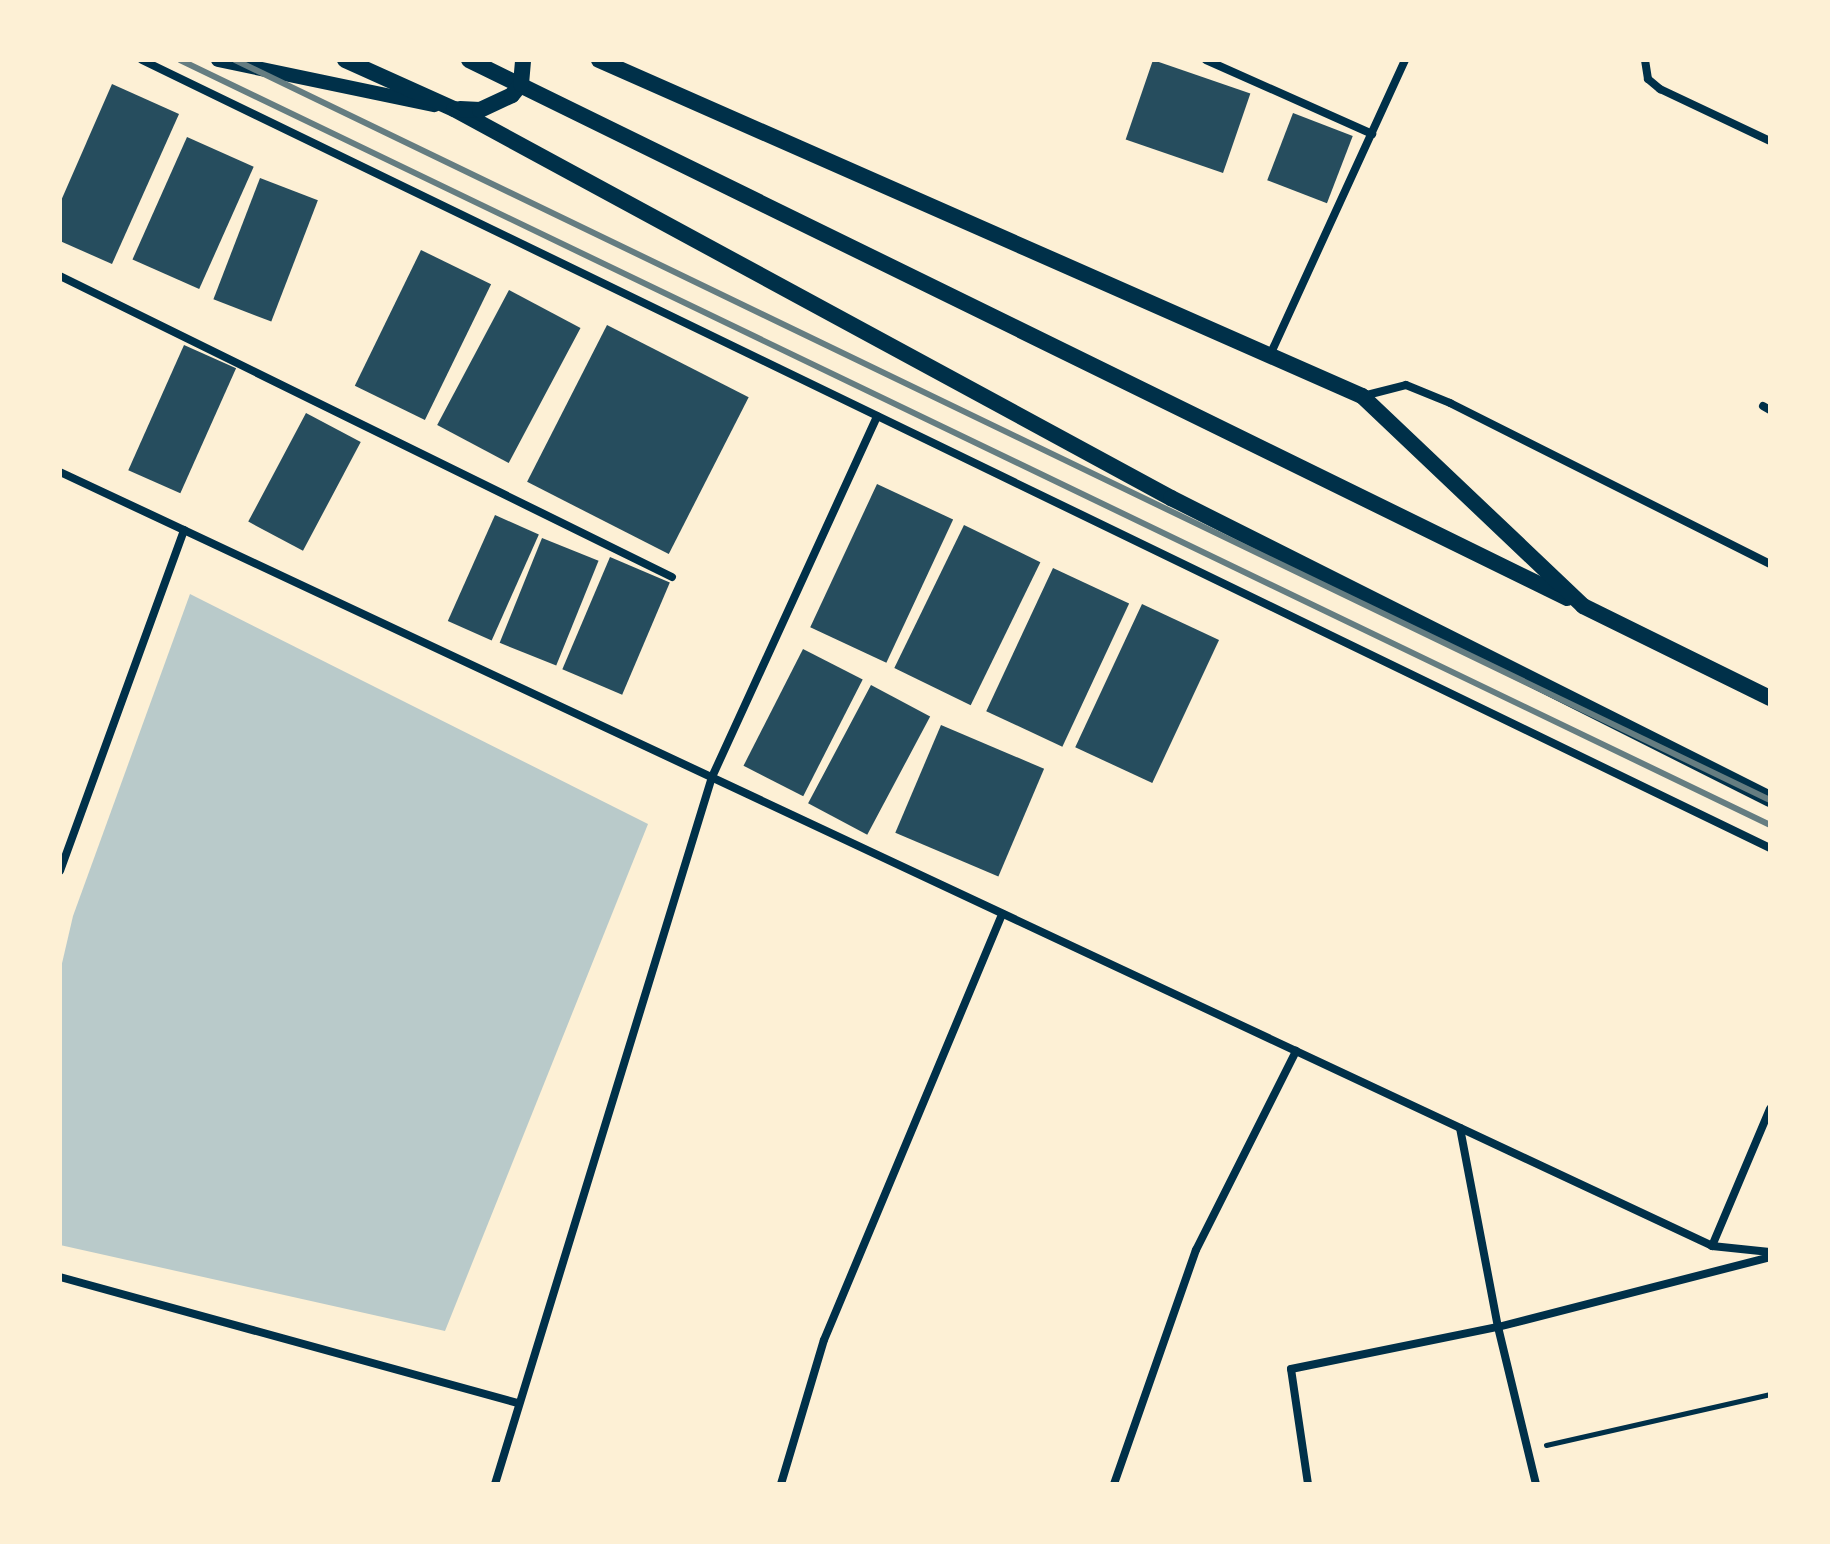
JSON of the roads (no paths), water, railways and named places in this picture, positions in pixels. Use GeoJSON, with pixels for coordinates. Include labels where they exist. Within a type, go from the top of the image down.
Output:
{"type":"FeatureCollection","features":[{"type":"Feature","properties":{"kind":"main road"},"geometry":{"type":"LineString","coordinates":[[345,60],[454,109],[1171,498],[1770,799]]}},
{"type":"Feature","properties":{"kind":"main road"},"geometry":{"type":"LineString","coordinates":[[469,60],[1770,698]]}},
{"type":"Feature","properties":{"kind":"main road"},"geometry":{"type":"LineString","coordinates":[[454,109],[480,110],[512,95],[521,84],[523,60]]}},
{"type":"Feature","properties":{"kind":"main road"},"geometry":{"type":"LineString","coordinates":[[599,60],[1362,396],[1583,606]]}},
{"type":"Feature","properties":{"kind":"street"},"geometry":{"type":"LineString","coordinates":[[142,60],[1770,848]]}},
{"type":"Feature","properties":{"kind":"street"},"geometry":{"type":"LineString","coordinates":[[218,60],[454,109]]}},
{"type":"Feature","properties":{"kind":"street"},"geometry":{"type":"LineString","coordinates":[[1206,60],[1372,134]]}},
{"type":"Feature","properties":{"kind":"street"},"geometry":{"type":"LineString","coordinates":[[1270,355],[1405,60]]}},
{"type":"Feature","properties":{"kind":"street"},"geometry":{"type":"LineString","coordinates":[[1645,60],[1648,79],[1660,89],[1770,141]]}},
{"type":"Feature","properties":{"kind":"street"},"geometry":{"type":"LineString","coordinates":[[60,276],[672,577]]}},
{"type":"Feature","properties":{"kind":"street"},"geometry":{"type":"LineString","coordinates":[[1362,396],[1406,385],[1450,403],[1770,564]]}},
{"type":"Feature","properties":{"kind":"street"},"geometry":{"type":"LineString","coordinates":[[495,1484],[712,777],[877,416]]}},
{"type":"Feature","properties":{"kind":"street"},"geometry":{"type":"LineString","coordinates":[[60,472],[1712,1246],[1770,1254]]}},
{"type":"Feature","properties":{"kind":"street"},"geometry":{"type":"LineString","coordinates":[[60,871],[184,530]]}},
{"type":"Feature","properties":{"kind":"street"},"geometry":{"type":"LineString","coordinates":[[781,1484],[824,1340],[1002,914]]}},
{"type":"Feature","properties":{"kind":"street"},"geometry":{"type":"LineString","coordinates":[[1114,1484],[1196,1250],[1296,1051]]}},
{"type":"Feature","properties":{"kind":"street"},"geometry":{"type":"LineString","coordinates":[[1712,1246],[1770,1109]]}},
{"type":"Feature","properties":{"kind":"street"},"geometry":{"type":"LineString","coordinates":[[1460,1128],[1498,1327],[1536,1484]]}},
{"type":"Feature","properties":{"kind":"street"},"geometry":{"type":"LineString","coordinates":[[1308,1484],[1291,1369],[1498,1327],[1770,1254]]}},
{"type":"Feature","properties":{"kind":"street"},"geometry":{"type":"LineString","coordinates":[[60,1277],[519,1403]]}},
{"type":"Feature","properties":{"kind":"railway"},"geometry":{"type":"LineString","coordinates":[[180,60],[1770,825]]}},
{"type":"Feature","properties":{"kind":"railway"},"geometry":{"type":"LineString","coordinates":[[235,60],[1770,800]]}}]}
